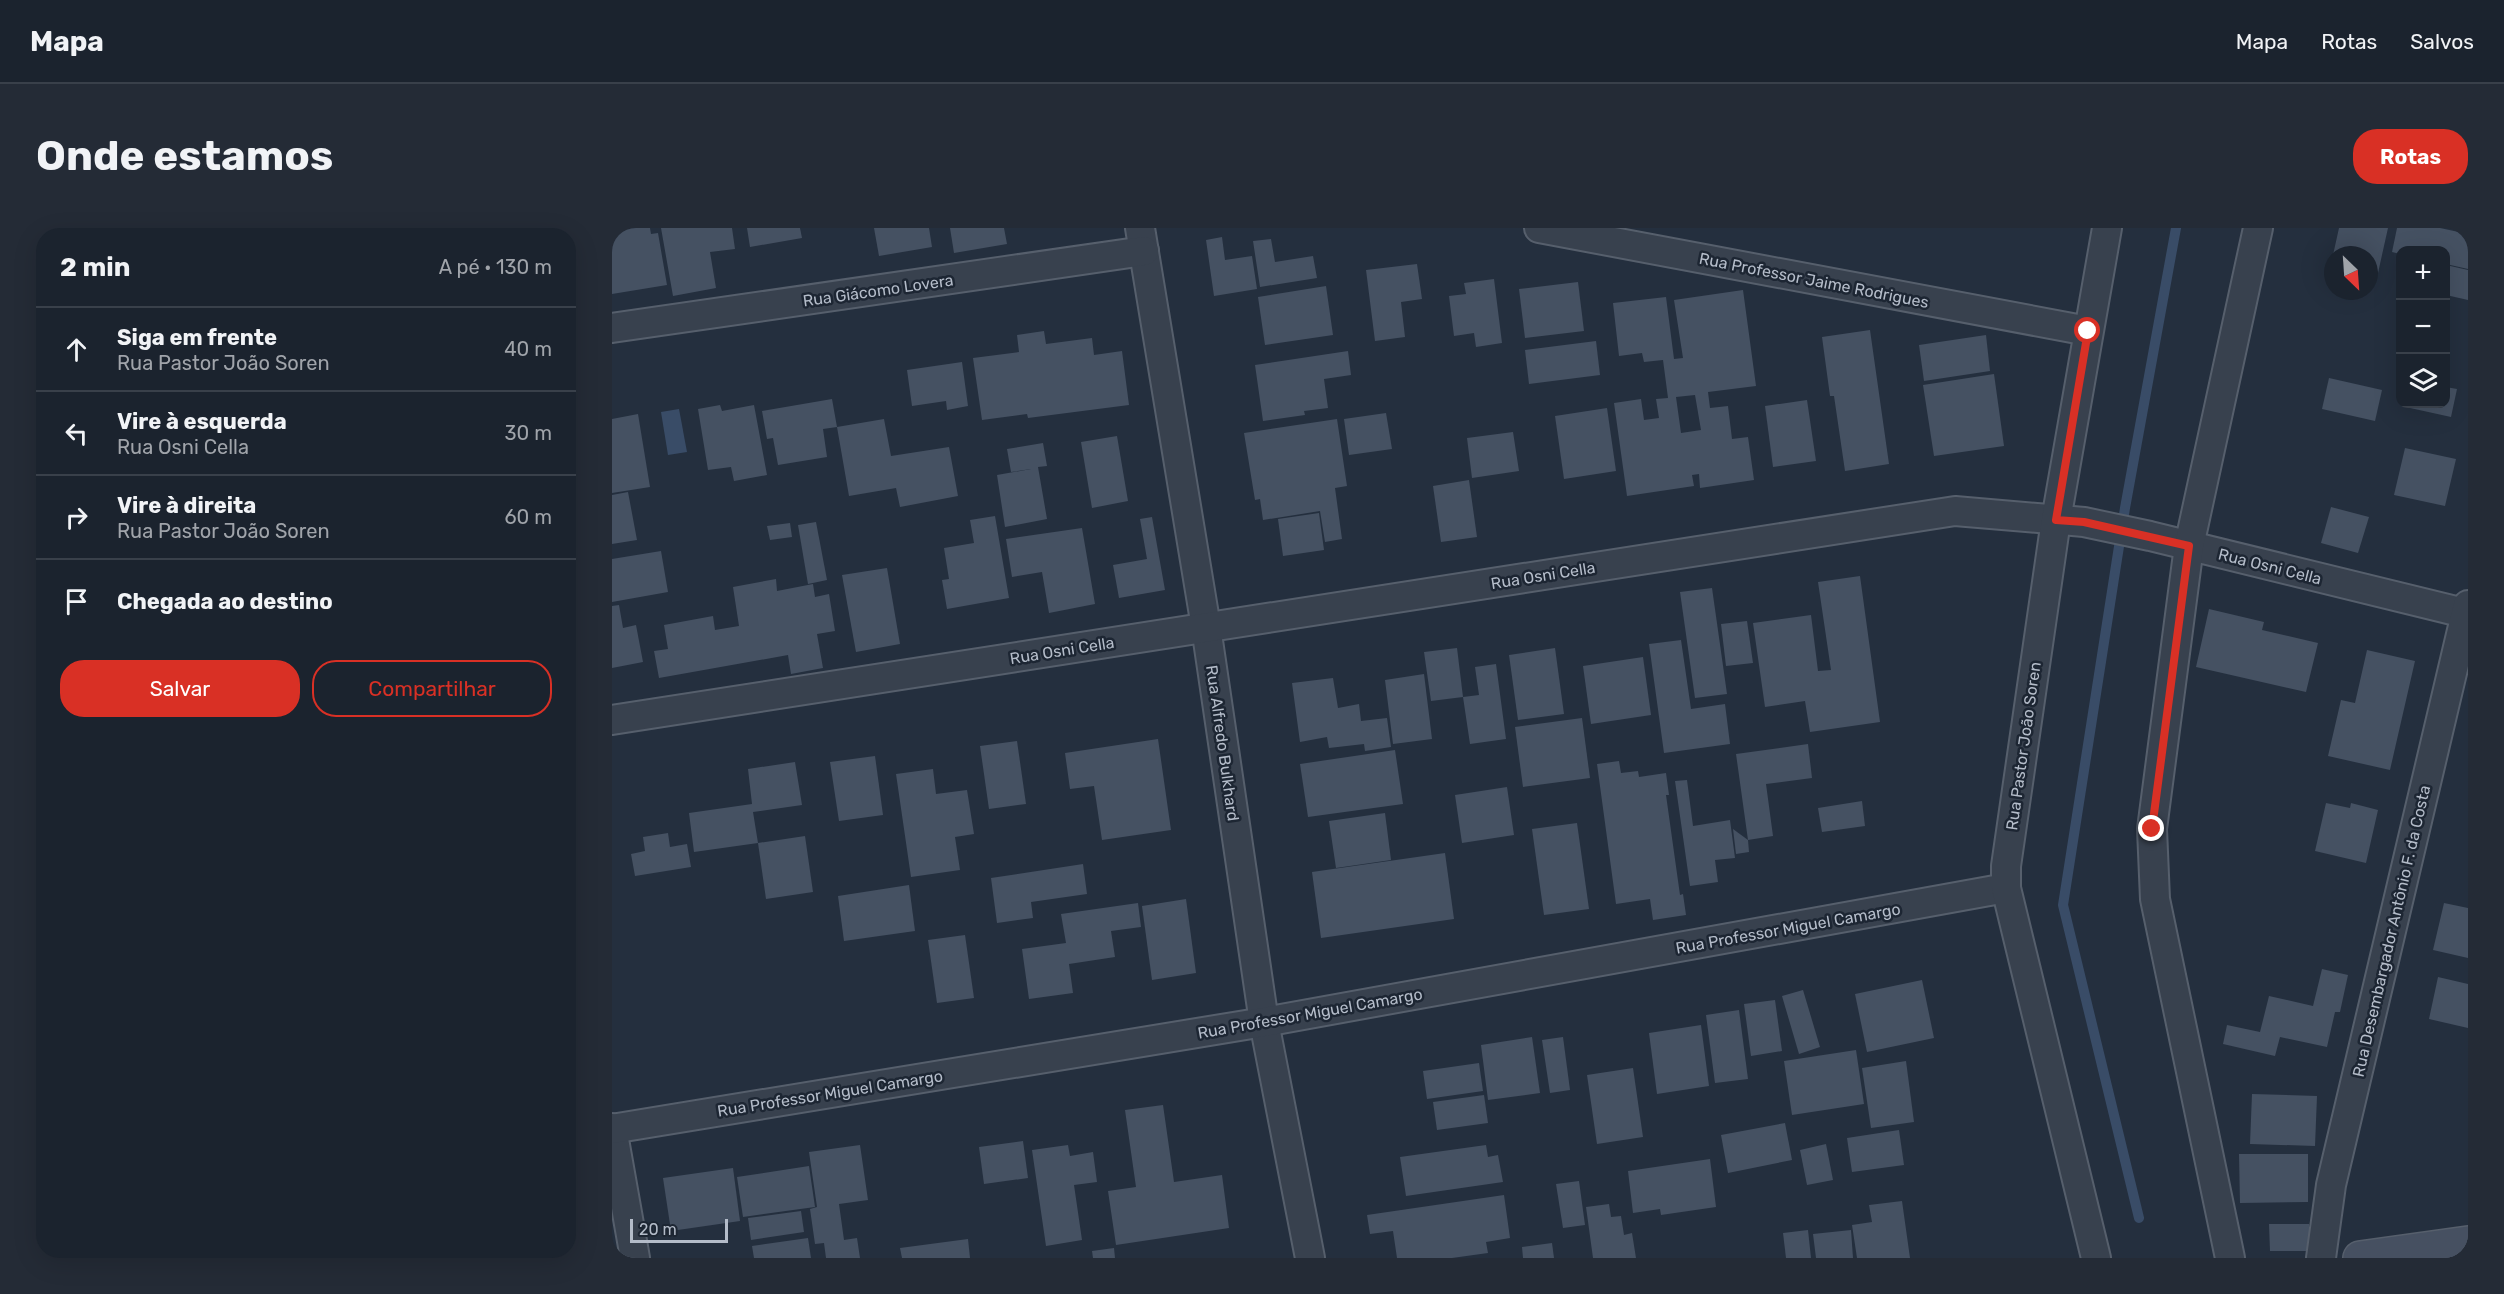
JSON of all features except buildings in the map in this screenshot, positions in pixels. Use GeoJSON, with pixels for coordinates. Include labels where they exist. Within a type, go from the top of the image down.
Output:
{"type":"FeatureCollection","features":[{"type":"Feature","properties":{"kind":"main road"},"geometry":{"type":"LineString","coordinates":[[2360,1258],[2468,1243]]}},
{"type":"Feature","properties":{"kind":"street","name":"Rua Professor Jaime Rodrigues"},"geometry":{"type":"LineString","coordinates":[[1539,228],[2088,331]]}},
{"type":"Feature","properties":{"kind":"street","name":"Rua Pastor João Soren"},"geometry":{"type":"LineString","coordinates":[[2096,1258],[2006,888],[2006,866],[2056,520],[2107,228]]}},
{"type":"Feature","properties":{"kind":"street"},"geometry":{"type":"LineString","coordinates":[[2230,1258],[2156,899],[2152,829],[2189,546],[2258,228]]}},
{"type":"Feature","properties":{"kind":"street","name":"Rua Giácomo Lovera"},"geometry":{"type":"LineString","coordinates":[[612,328],[1142,240]]}},
{"type":"Feature","properties":{"kind":"street","name":"Rua Alfredo Bulkhard"},"geometry":{"type":"LineString","coordinates":[[1142,240],[1206,627],[1264,1022],[1310,1258]]}},
{"type":"Feature","properties":{"kind":"street","name":"Rua Osni Cella"},"geometry":{"type":"LineString","coordinates":[[612,720],[1955,511],[2084,522],[2467,611]]}},
{"type":"Feature","properties":{"kind":"street","name":"Rua Desembargador Antônio F. da Costa"},"geometry":{"type":"LineString","coordinates":[[2321,1258],[2331,1185],[2467,611]]}},
{"type":"Feature","properties":{"kind":"street","name":"Rua Professor Miguel Camargo"},"geometry":{"type":"LineString","coordinates":[[612,1129],[1264,1022],[2006,888]]}},
{"type":"Feature","properties":{"kind":"street"},"geometry":{"type":"LineString","coordinates":[[612,1129],[635,1258]]}},
{"type":"Feature","properties":{"kind":"water"},"geometry":{"type":"Polygon","coordinates":[[[679,409],[687,452],[668,455],[661,412],[679,409]]]}},
{"type":"Feature","properties":{"kind":"waterway"},"geometry":{"type":"LineString","coordinates":[[2139,1218],[2063,905],[2125,508],[2176,228]]}},
{"type":"Feature","properties":{"kind":"route"},"geometry":{"type":"LineString","coordinates":[[2088,331],[2056,520],[2084,522],[2189,546],[2152,829]]}}]}
